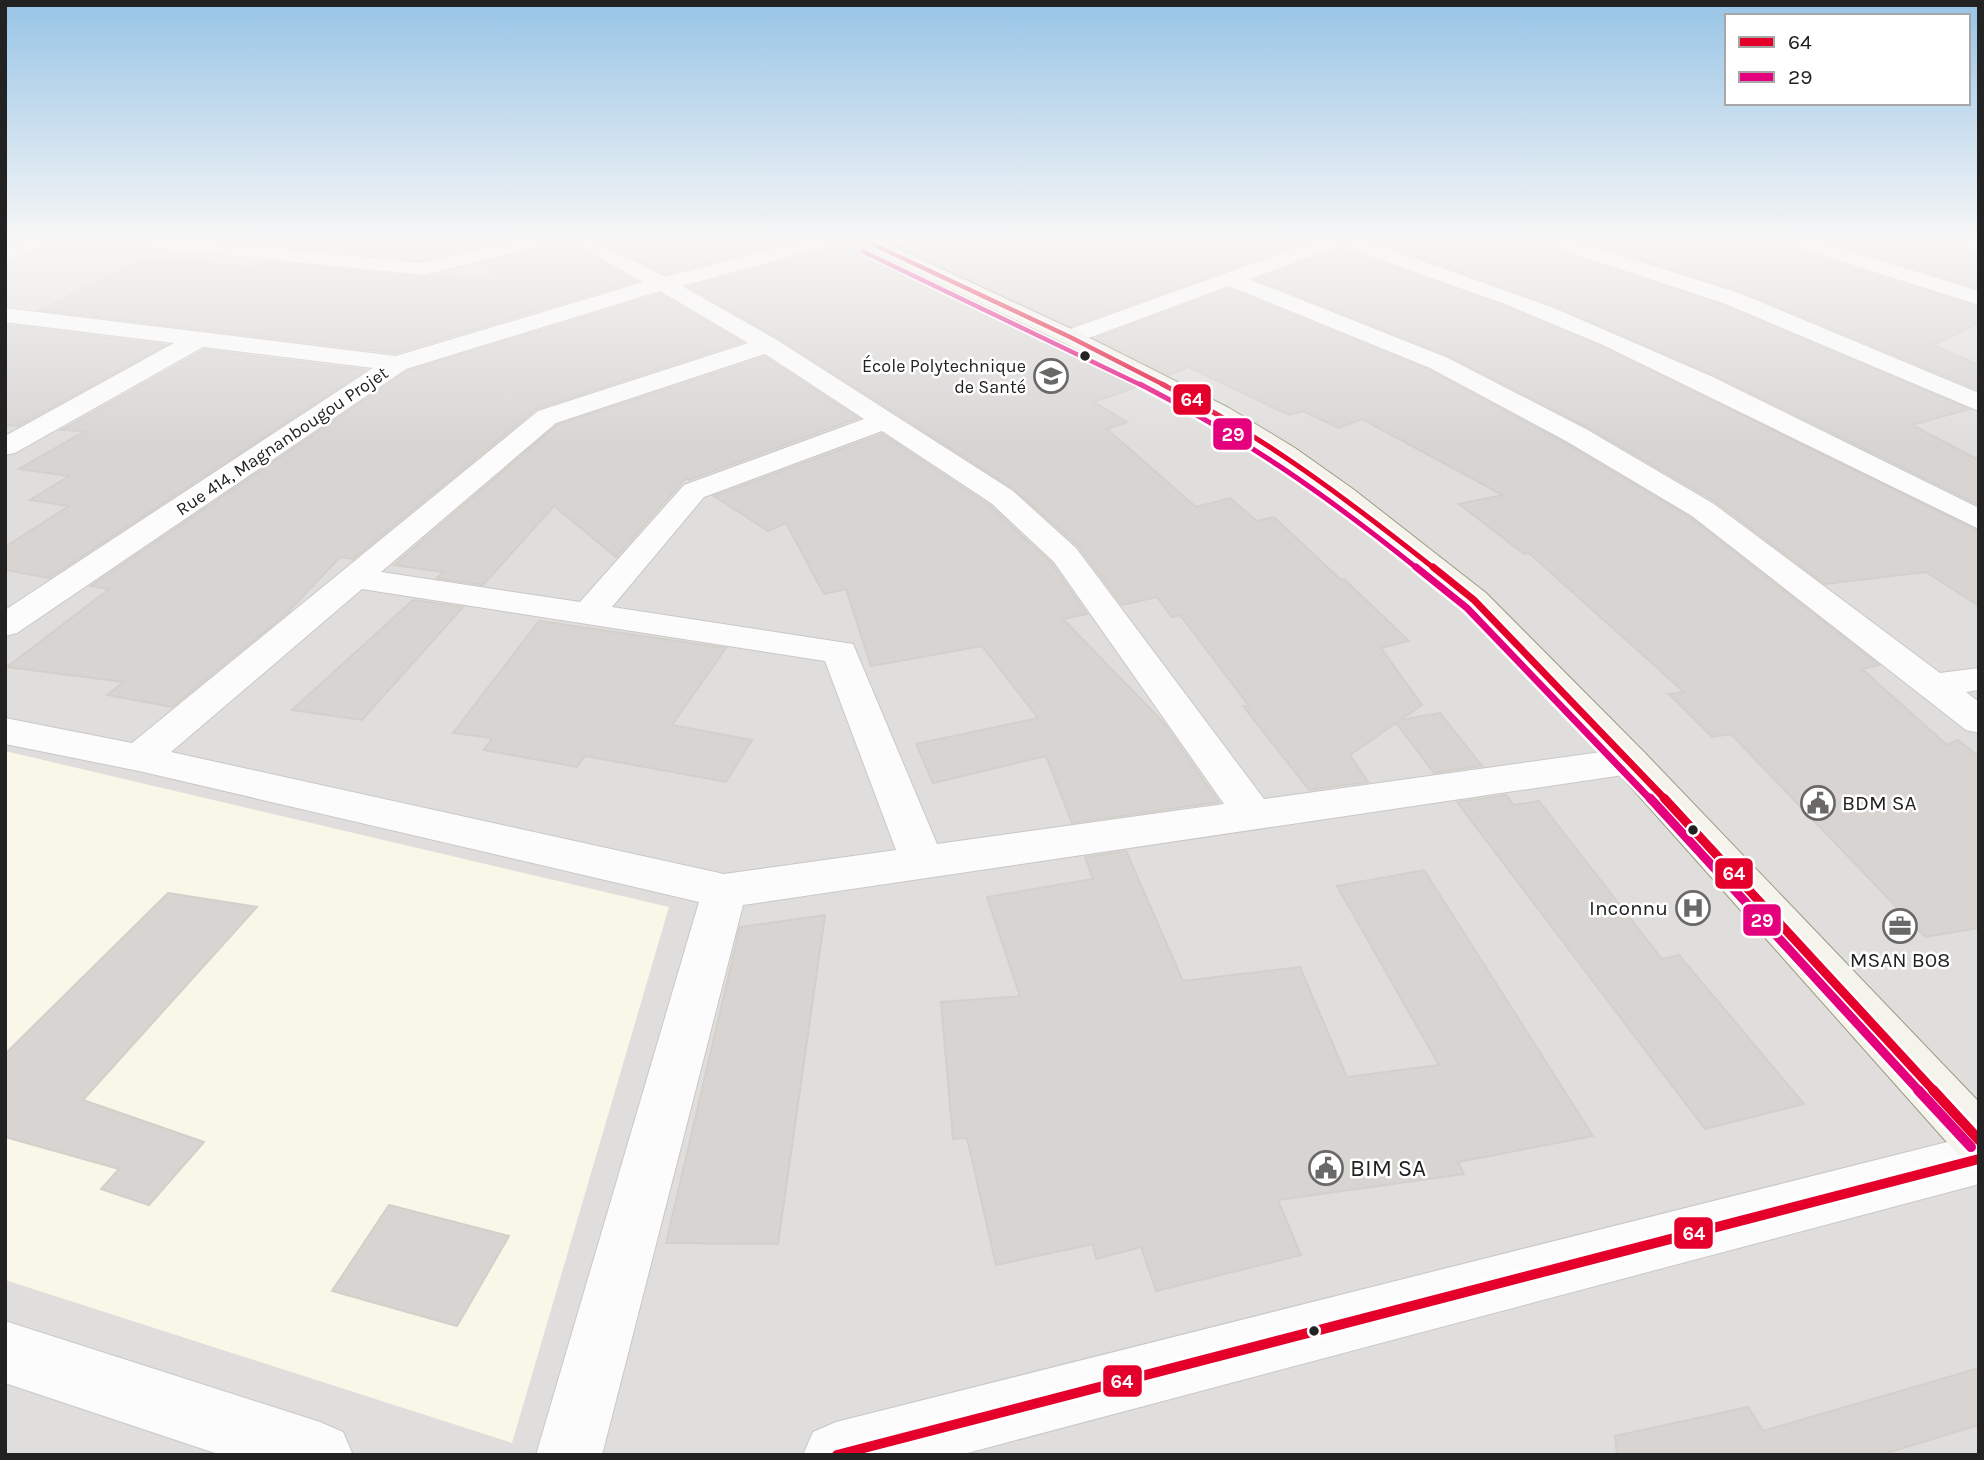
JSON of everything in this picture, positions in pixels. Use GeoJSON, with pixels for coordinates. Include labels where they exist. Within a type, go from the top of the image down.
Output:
{"type":"FeatureCollection","features":[{"type":"Feature","properties":{"kind":"street","name":"Rue 414, Magnanbougou Projet"},"geometry":{"type":"LineString","coordinates":[[5,626],[397,363],[578,309]]}},
{"type":"Feature","properties":{"kind":"street"},"geometry":{"type":"LineString","coordinates":[[706,309],[768,345],[1002,496],[1065,555],[1254,815]]}},
{"type":"Feature","properties":{"kind":"street"},"geometry":{"type":"LineString","coordinates":[[1011,309],[1220,414],[1285,454],[1342,495],[1474,600],[1630,761],[1979,1139]]}},
{"type":"Feature","properties":{"kind":"street"},"geometry":{"type":"LineString","coordinates":[[1070,337],[1147,309]]}},
{"type":"Feature","properties":{"kind":"street"},"geometry":{"type":"LineString","coordinates":[[1305,309],[1439,363],[1576,435],[1703,510],[1979,721]]}},
{"type":"Feature","properties":{"kind":"street"},"geometry":{"type":"LineString","coordinates":[[1535,309],[1609,338],[1784,420],[1979,520]]}},
{"type":"Feature","properties":{"kind":"street"},"geometry":{"type":"LineString","coordinates":[[1755,309],[1979,403]]}},
{"type":"Feature","properties":{"kind":"street"},"geometry":{"type":"LineString","coordinates":[[5,315],[397,363]]}},
{"type":"Feature","properties":{"kind":"street"},"geometry":{"type":"LineString","coordinates":[[5,340],[48,320]]}},
{"type":"Feature","properties":{"kind":"street"},"geometry":{"type":"LineString","coordinates":[[5,447],[201,339]]}},
{"type":"Feature","properties":{"kind":"street"},"geometry":{"type":"LineString","coordinates":[[139,758],[547,417],[768,345]]}},
{"type":"Feature","properties":{"kind":"street"},"geometry":{"type":"LineString","coordinates":[[590,612],[694,491],[883,421]]}},
{"type":"Feature","properties":{"kind":"street"},"geometry":{"type":"LineString","coordinates":[[354,578],[840,652],[922,863]]}},
{"type":"Feature","properties":{"kind":"street"},"geometry":{"type":"LineString","coordinates":[[1933,686],[1979,679]]}},
{"type":"Feature","properties":{"kind":"street"},"geometry":{"type":"LineString","coordinates":[[5,731],[139,758],[723,891],[1630,761]]}},
{"type":"Feature","properties":{"kind":"street"},"geometry":{"type":"LineString","coordinates":[[569,1455],[723,891]]}},
{"type":"Feature","properties":{"kind":"street"},"geometry":{"type":"LineString","coordinates":[[836,1455],[1979,1159]]}},
{"type":"Feature","properties":{"kind":"street"},"geometry":{"type":"LineString","coordinates":[[5,1352],[320,1455]]}},
{"type":"Feature","properties":{"kind":"shaded area"},"geometry":{"type":"Polygon","coordinates":[[[5,309],[1979,309],[1979,1455],[5,1455],[5,309]]]}},
{"type":"Feature","properties":{"kind":"shaded area"},"geometry":{"type":"Polygon","coordinates":[[[5,751],[669,907],[512,1443],[5,1280],[5,751]]]}},
{"type":"Feature","properties":{"kind":"building"},"geometry":{"type":"Polygon","coordinates":[[[42,309],[542,309],[396,353],[42,309]]]}},
{"type":"Feature","properties":{"kind":"building"},"geometry":{"type":"Polygon","coordinates":[[[610,309],[686,309],[742,342],[536,409],[353,559],[340,557],[286,614],[172,707],[107,695],[124,682],[7,667],[109,589],[91,586],[407,371],[610,309]]]}},
{"type":"Feature","properties":{"kind":"building"},"geometry":{"type":"Polygon","coordinates":[[[728,309],[984,309],[1139,386],[1094,402],[1127,422],[1107,429],[1196,507],[1230,498],[1257,521],[1274,517],[1341,580],[1344,579],[1409,641],[1381,648],[1422,705],[1400,720],[1440,713],[1482,766],[1434,773],[1396,723],[1350,755],[1368,782],[1309,790],[1243,706],[1249,706],[1180,615],[1172,617],[1157,597],[1122,605],[1078,546],[1014,489],[778,338],[728,309]]]}},
{"type":"Feature","properties":{"kind":"building"},"geometry":{"type":"Polygon","coordinates":[[[1035,309],[1118,309],[1071,326],[1035,309]]]}},
{"type":"Feature","properties":{"kind":"building"},"geometry":{"type":"Polygon","coordinates":[[[1174,309],[1279,309],[1429,370],[1565,443],[1691,518],[1879,665],[1862,669],[1947,745],[1958,740],[1979,757],[1979,928],[1925,937],[1731,734],[1712,737],[1669,694],[1684,692],[1529,553],[1524,554],[1459,504],[1503,495],[1362,419],[1339,428],[1303,411],[1289,415],[1188,367],[1169,375],[1096,338],[1174,309]]]}},
{"type":"Feature","properties":{"kind":"building"},"geometry":{"type":"Polygon","coordinates":[[[1332,309],[1511,309],[1602,347],[1979,531],[1979,606],[1926,572],[1825,584],[1716,502],[1587,427],[1449,356],[1332,309]]]}},
{"type":"Feature","properties":{"kind":"building"},"geometry":{"type":"Polygon","coordinates":[[[1562,309],[1732,309],[1969,409],[1912,425],[1979,460],[1979,505],[1714,375],[1562,309]]]}},
{"type":"Feature","properties":{"kind":"building"},"geometry":{"type":"Polygon","coordinates":[[[1784,309],[1979,309],[1979,323],[1933,345],[1979,365],[1979,390],[1784,309]]]}},
{"type":"Feature","properties":{"kind":"building"},"geometry":{"type":"Polygon","coordinates":[[[5,326],[166,345],[18,426],[5,425],[5,326]]]}},
{"type":"Feature","properties":{"kind":"building"},"geometry":{"type":"Polygon","coordinates":[[[204,350],[366,370],[49,578],[5,570],[5,547],[69,506],[30,500],[69,476],[19,469],[85,431],[62,430],[204,350]]]}},
{"type":"Feature","properties":{"kind":"building"},"geometry":{"type":"Polygon","coordinates":[[[765,357],[858,418],[689,480],[686,478],[616,557],[554,506],[483,585],[437,578],[443,572],[394,565],[557,425],[765,357]]]}},
{"type":"Feature","properties":{"kind":"building"},"geometry":{"type":"Polygon","coordinates":[[[882,434],[989,505],[1052,564],[1087,614],[1063,619],[1162,721],[1219,802],[1072,823],[1046,756],[933,783],[916,744],[1038,718],[982,646],[871,666],[846,589],[824,594],[786,523],[768,531],[714,496],[882,434]]]}},
{"type":"Feature","properties":{"kind":"building"},"geometry":{"type":"Polygon","coordinates":[[[413,600],[463,607],[362,720],[292,710],[413,600]]]}},
{"type":"Feature","properties":{"kind":"building"},"geometry":{"type":"Polygon","coordinates":[[[539,621],[726,648],[672,725],[752,740],[726,782],[585,756],[577,767],[484,750],[492,738],[453,733],[539,621]]]}},
{"type":"Feature","properties":{"kind":"building"},"geometry":{"type":"Polygon","coordinates":[[[1506,795],[1514,805],[1539,801],[1662,959],[1679,955],[1804,1104],[1705,1129],[1457,802],[1506,795]]]}},
{"type":"Feature","properties":{"kind":"building"},"geometry":{"type":"Polygon","coordinates":[[[1126,851],[1183,981],[1300,967],[1347,1077],[1439,1065],[1337,886],[1424,870],[1593,1136],[1458,1162],[1464,1174],[1278,1200],[1301,1255],[1156,1291],[1141,1247],[1096,1259],[1093,1244],[996,1265],[967,1138],[953,1139],[941,1002],[1020,996],[987,897],[1093,879],[1085,857],[1126,851]]]}},
{"type":"Feature","properties":{"kind":"building"},"geometry":{"type":"Polygon","coordinates":[[[168,893],[257,907],[83,1100],[204,1142],[149,1205],[101,1189],[119,1169],[5,1137],[5,1054],[168,893]]]}},
{"type":"Feature","properties":{"kind":"building"},"geometry":{"type":"Polygon","coordinates":[[[825,915],[778,1244],[666,1243],[740,927],[825,915]]]}},
{"type":"Feature","properties":{"kind":"building"},"geometry":{"type":"Polygon","coordinates":[[[389,1205],[509,1236],[457,1326],[332,1291],[389,1205]]]}},
{"type":"Feature","properties":{"kind":"building"},"geometry":{"type":"Polygon","coordinates":[[[1979,1368],[1979,1425],[1880,1455],[1617,1455],[1615,1436],[1748,1407],[1763,1431],[1979,1368]]]}},
{"type":"Feature","properties":{"kind":"transit line","name":"29"},"geometry":{"type":"LineString","coordinates":[[986,309],[1215,423],[1336,503],[1467,608],[1622,768],[1971,1147]]}},
{"type":"Feature","properties":{"kind":"transit line","name":"64"},"geometry":{"type":"LineString","coordinates":[[1011,309],[1220,414],[1285,454],[1342,495],[1474,600],[1630,761],[1979,1140]]}},
{"type":"Feature","properties":{"kind":"transit line","name":"64"},"geometry":{"type":"LineString","coordinates":[[837,1455],[1979,1159]]}},
{"type":"Feature","properties":{"kind":"place","name":"École Polytechnique de Santé"},"geometry":{"type":"Point","coordinates":[1051,376]}},
{"type":"Feature","properties":{"kind":"place","name":"BDM SA"},"geometry":{"type":"Point","coordinates":[1818,803]}},
{"type":"Feature","properties":{"kind":"place","name":"Inconnu"},"geometry":{"type":"Point","coordinates":[1693,908]}},
{"type":"Feature","properties":{"kind":"place","name":"MSAN B08"},"geometry":{"type":"Point","coordinates":[1900,926]}},
{"type":"Feature","properties":{"kind":"place","name":"BIM SA"},"geometry":{"type":"Point","coordinates":[1326,1168]}}]}
